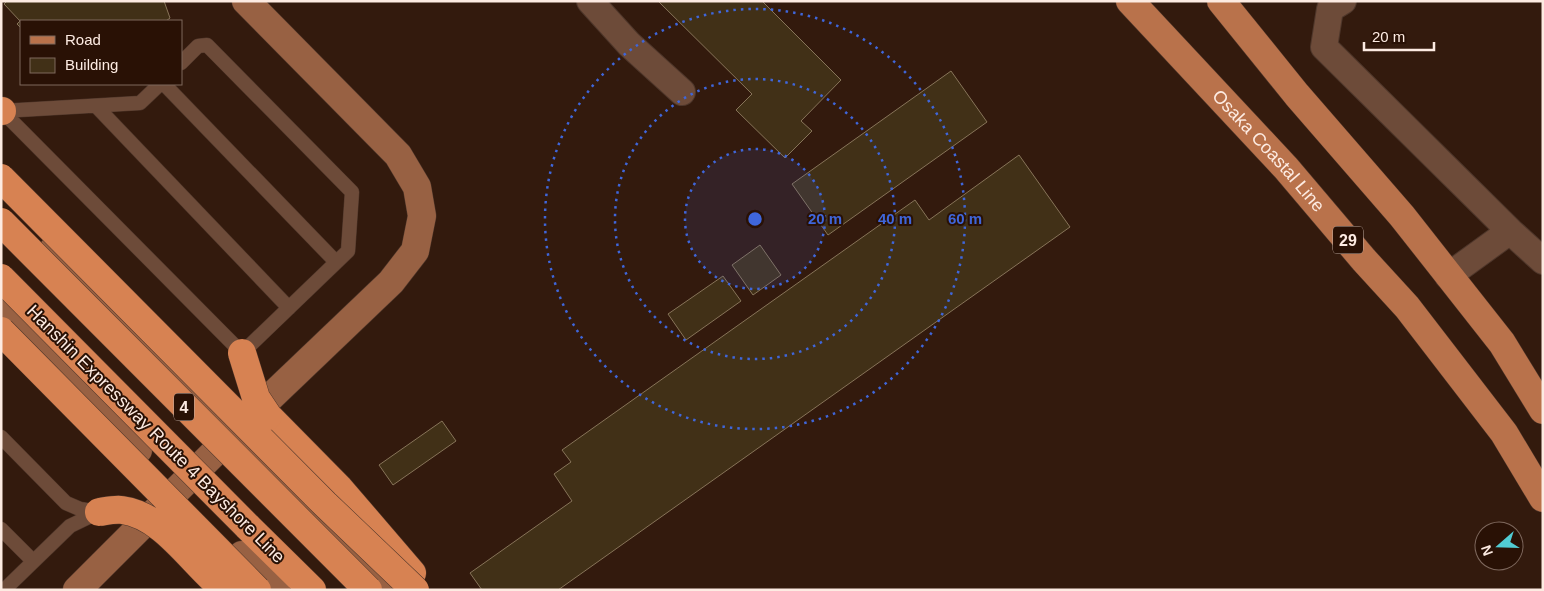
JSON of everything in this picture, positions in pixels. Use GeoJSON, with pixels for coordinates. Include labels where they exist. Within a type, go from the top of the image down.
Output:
{"type":"FeatureCollection","features":[{"type":"Feature","properties":{"kind":"highway"},"geometry":{"type":"LineString","coordinates":[[1,178],[325,504],[415,590]]}},
{"type":"Feature","properties":{"kind":"highway","name":"4"},"geometry":{"type":"LineString","coordinates":[[1,222],[368,590]]}},
{"type":"Feature","properties":{"kind":"highway","name":"Hanshin Expressway Route 4 Bayshore Line"},"geometry":{"type":"LineString","coordinates":[[1,278],[312,590]]}},
{"type":"Feature","properties":{"kind":"highway"},"geometry":{"type":"LineString","coordinates":[[1,331],[257,590]]}},
{"type":"Feature","properties":{"kind":"highway"},"geometry":{"type":"LineString","coordinates":[[242,353],[256,398],[268,416],[339,488],[426,590]]}},
{"type":"Feature","properties":{"kind":"highway"},"geometry":{"type":"LineString","coordinates":[[99,512],[120,509],[142,515],[161,528],[225,590]]}},
{"type":"Feature","properties":{"kind":"main road","name":"Osaka Coastal Line"},"geometry":{"type":"LineString","coordinates":[[1130,1],[1286,168],[1364,260],[1407,306],[1504,433],[1543,498]]}},
{"type":"Feature","properties":{"kind":"main road"},"geometry":{"type":"LineString","coordinates":[[1221,1],[1296,95],[1402,216],[1502,343],[1543,410]]}},
{"type":"Feature","properties":{"kind":"street"},"geometry":{"type":"LineString","coordinates":[[77,590],[312,356],[391,282],[415,251],[422,216],[417,188],[398,155],[246,1]]}},
{"type":"Feature","properties":{"kind":"street"},"geometry":{"type":"LineString","coordinates":[[590,1],[629,44],[682,92]]}},
{"type":"Feature","properties":{"kind":"street"},"geometry":{"type":"LineString","coordinates":[[1343,1],[1330,9],[1324,47],[1510,231],[1543,261]]}},
{"type":"Feature","properties":{"kind":"street"},"geometry":{"type":"LineString","coordinates":[[1,197],[234,434],[395,590]]}},
{"type":"Feature","properties":{"kind":"street"},"geometry":{"type":"LineString","coordinates":[[1448,276],[1510,231]]}},
{"type":"Feature","properties":{"kind":"street"},"geometry":{"type":"LineString","coordinates":[[1,310],[276,590]]}},
{"type":"Feature","properties":{"kind":"lane"},"geometry":{"type":"LineString","coordinates":[[1,111],[242,353],[348,251],[352,192],[207,45],[198,46],[182,62]]}},
{"type":"Feature","properties":{"kind":"lane"},"geometry":{"type":"LineString","coordinates":[[1,111],[140,103],[159,85]]}},
{"type":"Feature","properties":{"kind":"lane"},"geometry":{"type":"LineString","coordinates":[[165,85],[336,262]]}},
{"type":"Feature","properties":{"kind":"lane"},"geometry":{"type":"LineString","coordinates":[[96,106],[289,308]]}},
{"type":"Feature","properties":{"kind":"lane"},"geometry":{"type":"LineString","coordinates":[[1,437],[66,503],[80,509],[99,512]]}},
{"type":"Feature","properties":{"kind":"lane"},"geometry":{"type":"LineString","coordinates":[[4,590],[70,526],[99,512]]}},
{"type":"Feature","properties":{"kind":"lane"},"geometry":{"type":"LineString","coordinates":[[1,529],[33,562]]}},
{"type":"Feature","properties":{"kind":"building"},"geometry":{"type":"Polygon","coordinates":[[[7,1],[164,1],[170,18],[167,20],[20,21],[4,4],[7,1]]]}},
{"type":"Feature","properties":{"kind":"building"},"geometry":{"type":"Polygon","coordinates":[[[658,1],[762,1],[841,80],[801,121],[812,131],[785,158],[736,110],[752,94],[658,1]]]}},
{"type":"Feature","properties":{"kind":"building"},"geometry":{"type":"Polygon","coordinates":[[[951,71],[987,122],[828,235],[792,184],[951,71]]]}},
{"type":"Feature","properties":{"kind":"building"},"geometry":{"type":"Polygon","coordinates":[[[1019,155],[1070,227],[558,590],[482,590],[470,573],[572,501],[554,474],[571,462],[562,450],[915,200],[929,220],[1019,155]]]}},
{"type":"Feature","properties":{"kind":"building"},"geometry":{"type":"Polygon","coordinates":[[[760,245],[781,275],[753,295],[732,265],[760,245]]]}},
{"type":"Feature","properties":{"kind":"building"},"geometry":{"type":"Polygon","coordinates":[[[723,276],[741,301],[686,340],[668,314],[723,276]]]}},
{"type":"Feature","properties":{"kind":"building"},"geometry":{"type":"Polygon","coordinates":[[[442,421],[456,441],[393,485],[379,465],[442,421]]]}}]}
